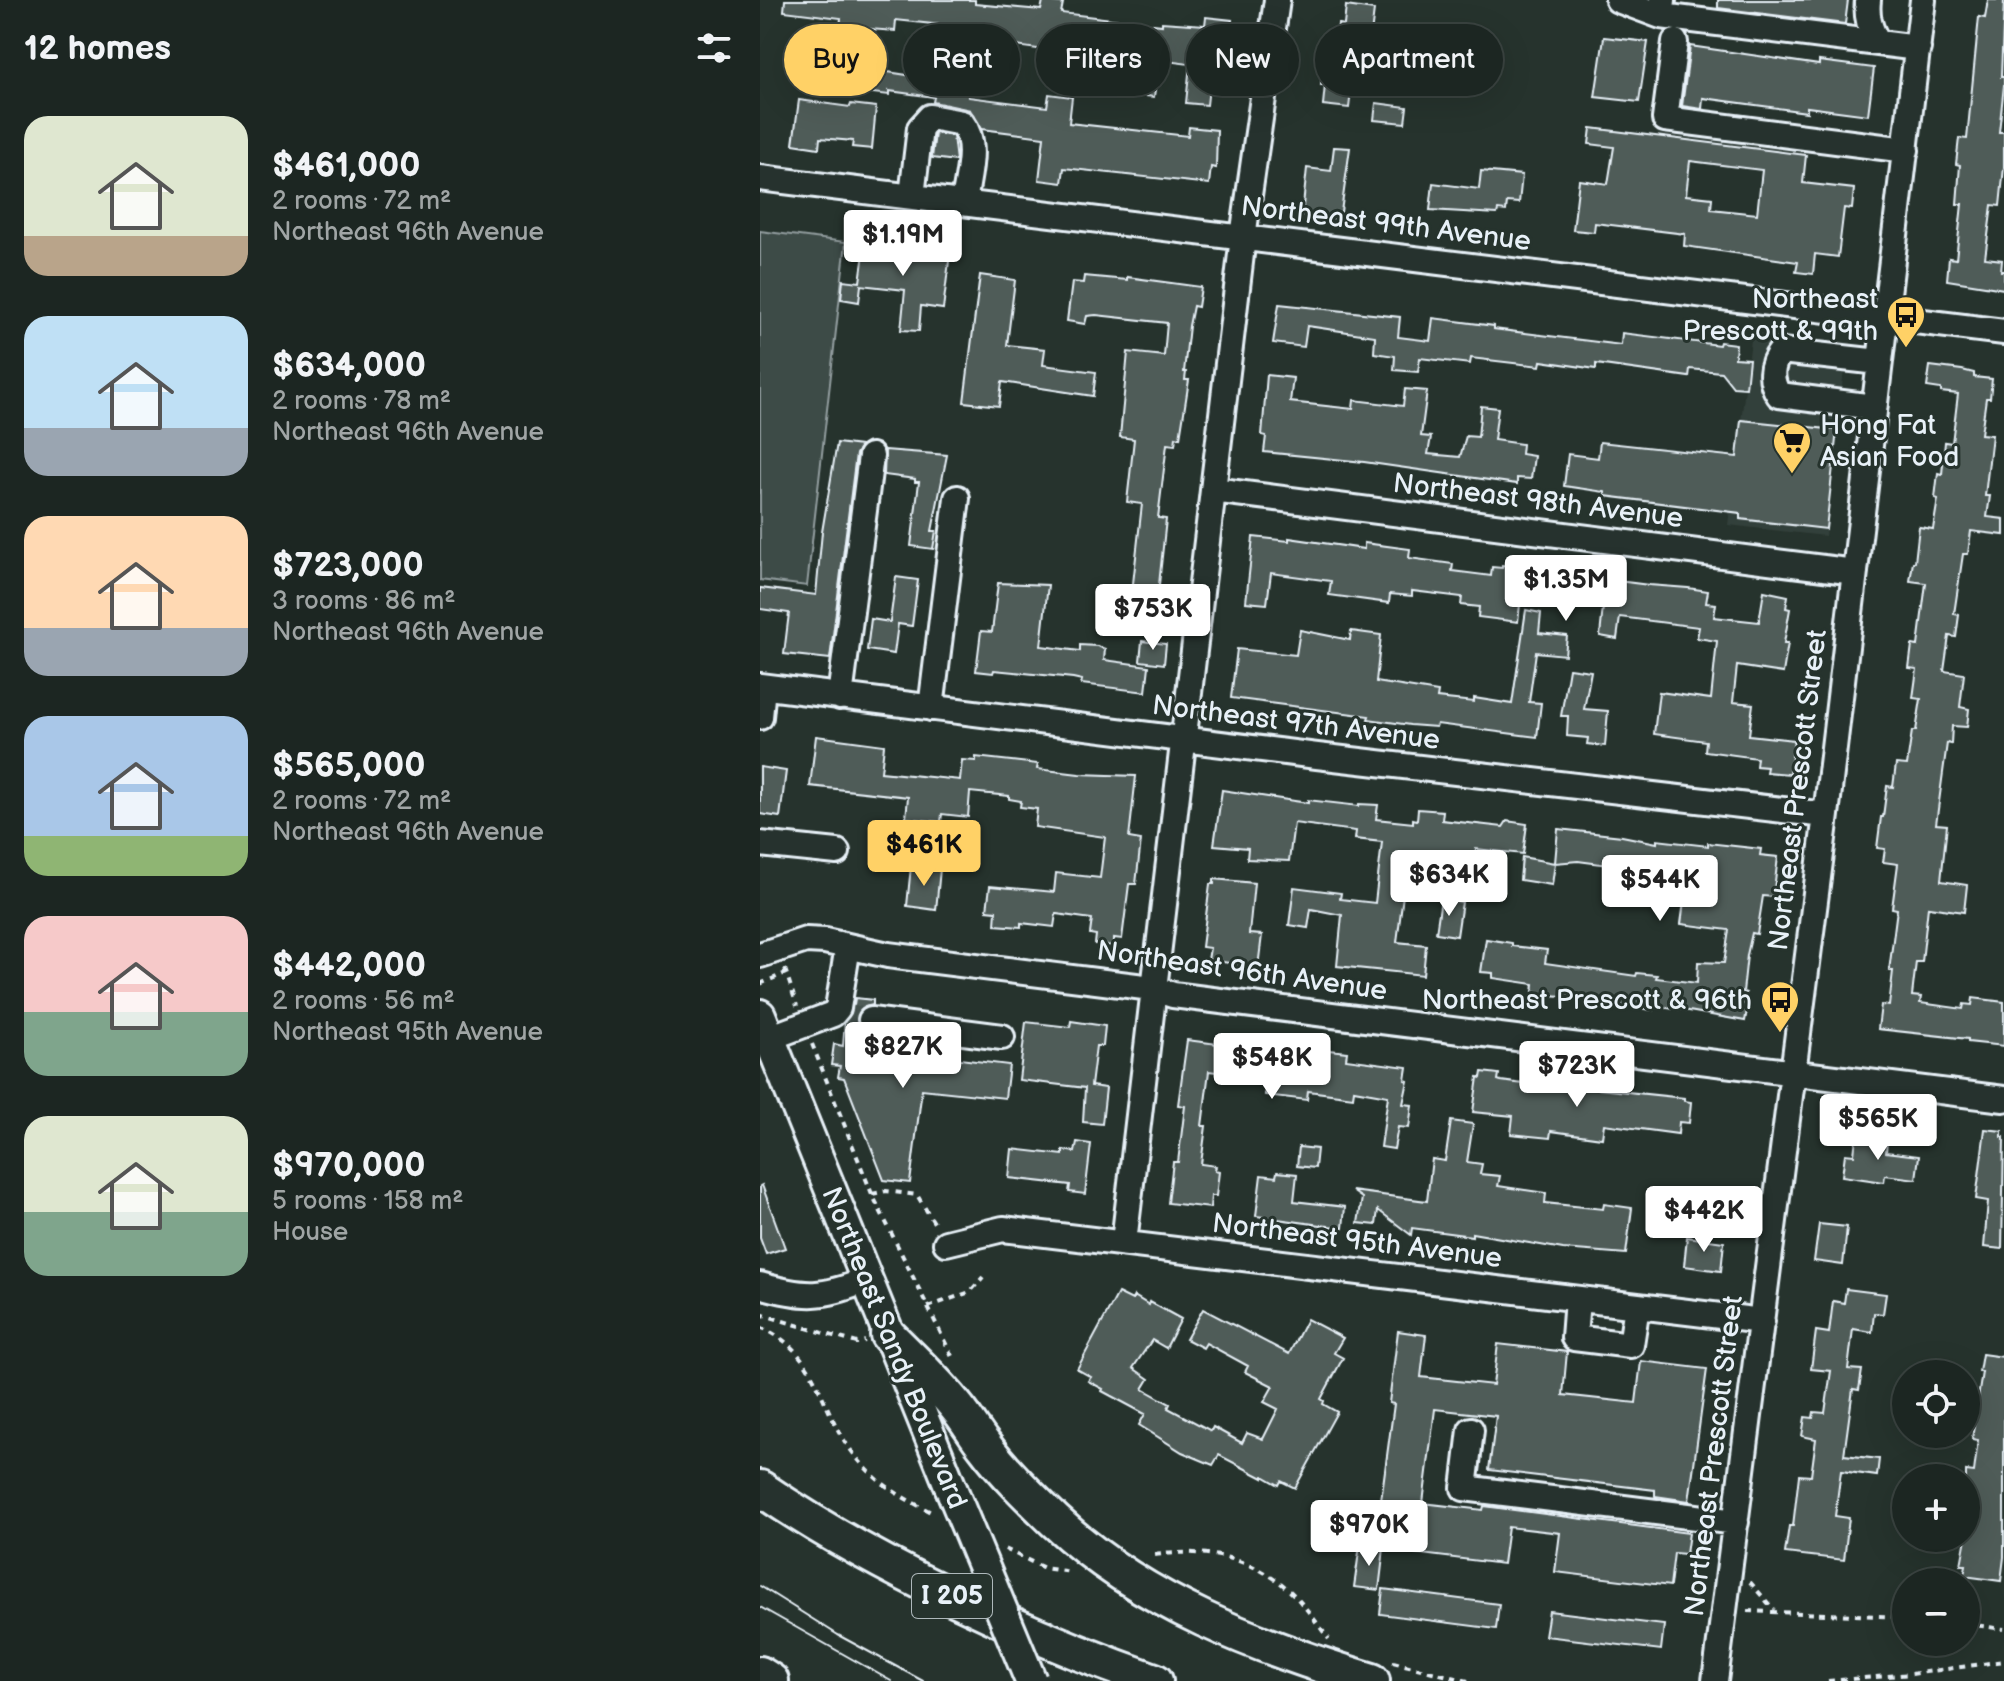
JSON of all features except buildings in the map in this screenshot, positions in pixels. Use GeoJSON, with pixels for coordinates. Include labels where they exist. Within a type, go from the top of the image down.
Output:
{"type":"FeatureCollection","features":[{"type":"Feature","properties":{"kind":"highway"},"geometry":{"type":"LineString","coordinates":[[888,1335],[959,1409],[985,1447],[1056,1522],[1097,1556],[1142,1587],[1199,1618],[1261,1645],[1378,1670]]}},
{"type":"Feature","properties":{"kind":"highway","name":"I 205"},"geometry":{"type":"LineString","coordinates":[[760,1488],[858,1547],[946,1593],[1068,1648],[1155,1681]]}},
{"type":"Feature","properties":{"kind":"highway"},"geometry":{"type":"LineString","coordinates":[[760,1674],[771,1681]]}},
{"type":"Feature","properties":{"kind":"main road","name":"Northeast Sandy Boulevard"},"geometry":{"type":"LineString","coordinates":[[764,1026],[1031,1681]]}},
{"type":"Feature","properties":{"kind":"street"},"geometry":{"type":"LineString","coordinates":[[1124,1242],[1243,237],[1277,0]]}},
{"type":"Feature","properties":{"kind":"street"},"geometry":{"type":"LineString","coordinates":[[1618,0],[1918,48]]}},
{"type":"Feature","properties":{"kind":"street"},"geometry":{"type":"LineString","coordinates":[[1868,0],[1870,28],[1878,43]]}},
{"type":"Feature","properties":{"kind":"street","name":"Northeast Prescott Street"},"geometry":{"type":"LineString","coordinates":[[1715,1674],[1826,815],[1923,0]]}},
{"type":"Feature","properties":{"kind":"street"},"geometry":{"type":"LineString","coordinates":[[1675,42],[1665,119],[1906,150]]}},
{"type":"Feature","properties":{"kind":"street"},"geometry":{"type":"LineString","coordinates":[[912,196],[920,128],[930,117],[962,123],[968,131],[971,144],[964,203]]}},
{"type":"Feature","properties":{"kind":"street","name":"Northeast 99th Avenue"},"geometry":{"type":"LineString","coordinates":[[760,178],[2004,332]]}},
{"type":"Feature","properties":{"kind":"street"},"geometry":{"type":"LineString","coordinates":[[1874,407],[1779,395],[1771,373],[1773,361],[1781,351],[1879,362]]}},
{"type":"Feature","properties":{"kind":"street"},"geometry":{"type":"LineString","coordinates":[[840,697],[871,456]]}},
{"type":"Feature","properties":{"kind":"street","name":"Northeast 98th Avenue"},"geometry":{"type":"LineString","coordinates":[[1213,490],[1855,572]]}},
{"type":"Feature","properties":{"kind":"street"},"geometry":{"type":"LineString","coordinates":[[931,708],[957,498]]}},
{"type":"Feature","properties":{"kind":"street"},"geometry":{"type":"LineString","coordinates":[[760,717],[761,687]]}},
{"type":"Feature","properties":{"kind":"street","name":"Northeast 97th Avenue"},"geometry":{"type":"LineString","coordinates":[[761,687],[1826,815]]}},
{"type":"Feature","properties":{"kind":"street"},"geometry":{"type":"LineString","coordinates":[[760,844],[837,852]]}},
{"type":"Feature","properties":{"kind":"street","name":"Northeast 96th Avenue"},"geometry":{"type":"LineString","coordinates":[[760,955],[806,940],[888,955],[1152,988],[1173,995],[2004,1099]]}},
{"type":"Feature","properties":{"kind":"street"},"geometry":{"type":"LineString","coordinates":[[764,1026],[804,1025],[840,1016],[838,1008],[848,946]]}},
{"type":"Feature","properties":{"kind":"street"},"geometry":{"type":"LineString","coordinates":[[871,1020],[1002,1037]]}},
{"type":"Feature","properties":{"kind":"street","name":"Northeast 95th Avenue"},"geometry":{"type":"LineString","coordinates":[[946,1243],[1003,1229],[1762,1321]]}},
{"type":"Feature","properties":{"kind":"street"},"geometry":{"type":"LineString","coordinates":[[760,1285],[818,1295],[834,1294],[866,1280]]}},
{"type":"Feature","properties":{"kind":"street"},"geometry":{"type":"LineString","coordinates":[[1577,1299],[1574,1338],[1631,1345],[1637,1306]]}},
{"type":"Feature","properties":{"kind":"street"},"geometry":{"type":"LineString","coordinates":[[1471,1430],[1464,1488],[1736,1522]]}},
{"type":"Feature","properties":{"kind":"path","name":"Northeast Sandy Boulevard"},"geometry":{"type":"LineString","coordinates":[[760,984],[786,973],[872,1194],[956,1365]]}},
{"type":"Feature","properties":{"kind":"path"},"geometry":{"type":"LineString","coordinates":[[872,1194],[886,1191],[917,1195],[946,1243]]}},
{"type":"Feature","properties":{"kind":"path"},"geometry":{"type":"LineString","coordinates":[[928,1307],[970,1292],[983,1277]]}},
{"type":"Feature","properties":{"kind":"path"},"geometry":{"type":"LineString","coordinates":[[760,1314],[857,1343],[888,1335]]}},
{"type":"Feature","properties":{"kind":"path"},"geometry":{"type":"LineString","coordinates":[[760,1327],[771,1332],[807,1365],[848,1446],[870,1473],[891,1492],[939,1516]]}},
{"type":"Feature","properties":{"kind":"path"},"geometry":{"type":"LineString","coordinates":[[993,1544],[1044,1568],[1081,1571]]}},
{"type":"Feature","properties":{"kind":"path"},"geometry":{"type":"LineString","coordinates":[[1155,1555],[1203,1551],[1258,1568],[1281,1583],[1331,1641],[1315,1640]]}},
{"type":"Feature","properties":{"kind":"path"},"geometry":{"type":"LineString","coordinates":[[1730,1568],[1758,1590],[1774,1610]]}},
{"type":"Feature","properties":{"kind":"path"},"geometry":{"type":"LineString","coordinates":[[1725,1611],[1774,1610],[1892,1616]]}},
{"type":"Feature","properties":{"kind":"path"},"geometry":{"type":"LineString","coordinates":[[1980,1626],[2004,1629]]}},
{"type":"Feature","properties":{"kind":"path"},"geometry":{"type":"LineString","coordinates":[[1828,1681],[1911,1674],[2004,1661]]}},
{"type":"Feature","properties":{"kind":"path"},"geometry":{"type":"LineString","coordinates":[[1378,1670],[1468,1681]]}},
{"type":"Feature","properties":{"kind":"shaded area"},"geometry":{"type":"Polygon","coordinates":[[[760,231],[846,242],[807,586],[760,580],[760,231]]]}},
{"type":"Feature","properties":{"kind":"shaded area"},"geometry":{"type":"Polygon","coordinates":[[[1752,332],[1847,343],[1825,536],[1728,525],[1752,332]]]}},
{"type":"Feature","properties":{"kind":"tunnel"},"geometry":{"type":"LineString","coordinates":[[846,1017],[871,1020]]}},
{"type":"Feature","properties":{"kind":"tram line"},"geometry":{"type":"LineString","coordinates":[[760,1586],[838,1635],[923,1681]]}},
{"type":"Feature","properties":{"kind":"tram line"},"geometry":{"type":"LineString","coordinates":[[760,1607],[891,1681]]}},
{"type":"Feature","properties":{"kind":"place","name":"Northeast Prescott & 99th"},"geometry":{"type":"Point","coordinates":[1906,349]}},
{"type":"Feature","properties":{"kind":"place","name":"Hong Fat Asian Food"},"geometry":{"type":"Point","coordinates":[1792,475]}},
{"type":"Feature","properties":{"kind":"place","name":"Northeast Prescott & 96th"},"geometry":{"type":"Point","coordinates":[1780,1034]}}]}
